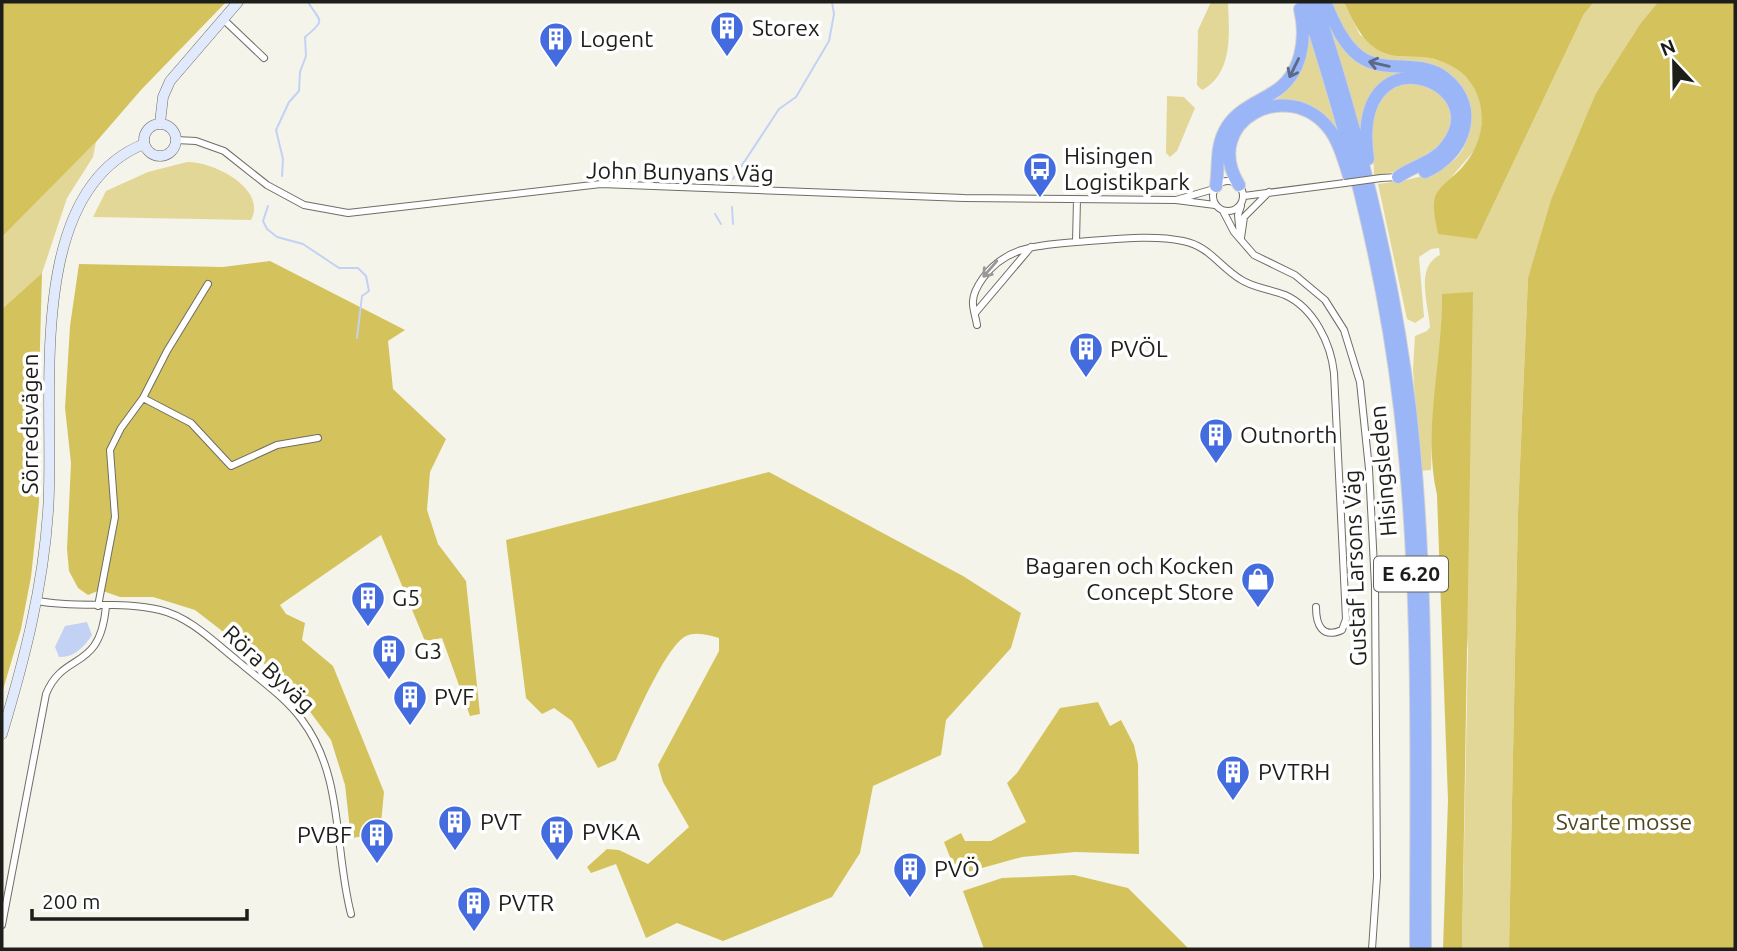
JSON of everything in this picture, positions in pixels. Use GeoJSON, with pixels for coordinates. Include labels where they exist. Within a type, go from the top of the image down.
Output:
{"type":"FeatureCollection","features":[{"type":"Feature","properties":{"kind":"highway"},"geometry":{"type":"LineString","coordinates":[[1215,187],[1219,147],[1229,124],[1244,109],[1281,88],[1298,62],[1304,32],[1298,2]]}},
{"type":"Feature","properties":{"kind":"highway","name":"Hisingsleden"},"geometry":{"type":"LineString","coordinates":[[1305,2],[1350,150],[1376,258],[1397,383],[1409,516],[1416,949]]}},
{"type":"Feature","properties":{"kind":"highway","name":"Hisingsleden"},"geometry":{"type":"LineString","coordinates":[[1315,2],[1374,207],[1400,342],[1417,487],[1424,734],[1424,949]]}},
{"type":"Feature","properties":{"kind":"highway"},"geometry":{"type":"LineString","coordinates":[[1325,2],[1345,41],[1359,57],[1382,66],[1433,71],[1449,82],[1461,99],[1465,126],[1452,154],[1428,170],[1404,178],[1398,177]]}},
{"type":"Feature","properties":{"kind":"highway"},"geometry":{"type":"LineString","coordinates":[[1374,207],[1377,193],[1366,136],[1370,109],[1380,92],[1393,82],[1409,77],[1424,78],[1436,83],[1450,97],[1456,114],[1454,132],[1438,155],[1398,177]]}},
{"type":"Feature","properties":{"kind":"highway"},"geometry":{"type":"LineString","coordinates":[[1241,191],[1231,170],[1229,147],[1240,124],[1252,114],[1273,106],[1287,105],[1308,111],[1320,120],[1336,139],[1357,202],[1368,249],[1376,258]]}},
{"type":"Feature","properties":{"kind":"street","name":"Sörredsvägen"},"geometry":{"type":"LineString","coordinates":[[2,734],[38,601],[49,510],[50,341],[59,269],[75,218],[95,177],[118,156],[144,144],[147,130],[160,123],[167,85],[238,2]]}},
{"type":"Feature","properties":{"kind":"street"},"geometry":{"type":"LineString","coordinates":[[223,19],[264,58]]}},
{"type":"Feature","properties":{"kind":"street"},"geometry":{"type":"LineString","coordinates":[[144,144],[151,153],[162,156],[172,150],[176,139],[172,128],[160,123]]}},
{"type":"Feature","properties":{"kind":"street","name":"John Bunyans Väg"},"geometry":{"type":"LineString","coordinates":[[176,139],[196,141],[224,151],[267,185],[297,202],[321,210],[348,214],[601,184],[1176,200],[1215,205]]}},
{"type":"Feature","properties":{"kind":"street"},"geometry":{"type":"LineString","coordinates":[[1241,205],[1233,211],[1223,211],[1215,205],[1213,199],[1215,187],[1228,181],[1241,191],[1269,191],[1398,177]]}},
{"type":"Feature","properties":{"kind":"street","name":"John Bunyans Väg"},"geometry":{"type":"LineString","coordinates":[[1176,200],[1215,187]]}},
{"type":"Feature","properties":{"kind":"street"},"geometry":{"type":"LineString","coordinates":[[1241,191],[1238,215],[1241,238]]}},
{"type":"Feature","properties":{"kind":"street"},"geometry":{"type":"LineString","coordinates":[[1241,238],[1244,217],[1269,191]]}},
{"type":"Feature","properties":{"kind":"street"},"geometry":{"type":"LineString","coordinates":[[1076,242],[1077,199]]}},
{"type":"Feature","properties":{"kind":"street","name":"Gustaf Larsons Väg"},"geometry":{"type":"LineString","coordinates":[[1223,211],[1254,255],[1295,275],[1325,300],[1343,330],[1359,379],[1369,469],[1376,586],[1377,877],[1372,949]]}},
{"type":"Feature","properties":{"kind":"street"},"geometry":{"type":"LineString","coordinates":[[977,325],[972,304],[974,296],[988,271],[1002,257],[1032,247],[1076,242],[1172,239],[1190,242],[1210,252],[1245,283],[1286,296],[1311,317],[1328,346],[1334,373],[1346,619],[1342,630],[1329,633],[1321,630],[1317,622],[1316,607]]}},
{"type":"Feature","properties":{"kind":"street"},"geometry":{"type":"LineString","coordinates":[[976,312],[1032,247]]}},
{"type":"Feature","properties":{"kind":"street"},"geometry":{"type":"LineString","coordinates":[[2,925],[46,694],[55,677],[86,655],[99,641],[104,630],[102,606],[116,517],[110,450],[208,284]]}},
{"type":"Feature","properties":{"kind":"street"},"geometry":{"type":"LineString","coordinates":[[143,398],[191,422],[230,466],[277,445],[318,438]]}},
{"type":"Feature","properties":{"kind":"street","name":"Röra Byväg"},"geometry":{"type":"LineString","coordinates":[[38,601],[147,607],[167,612],[185,621],[276,694],[301,719],[320,750],[330,778],[344,886],[351,914]]}},
{"type":"Feature","properties":{"kind":"shaded area"},"geometry":{"type":"Polygon","coordinates":[[[1211,2],[1228,2],[1229,39],[1225,63],[1220,73],[1202,90],[1197,85],[1198,30],[1211,2]]]}},
{"type":"Feature","properties":{"kind":"shaded area"},"geometry":{"type":"Polygon","coordinates":[[[1328,2],[1344,2],[1360,35],[1399,56],[1425,56],[1453,65],[1470,81],[1479,96],[1483,112],[1479,145],[1436,195],[1477,239],[1584,14],[1594,2],[1658,2],[1640,24],[1596,93],[1528,278],[1518,512],[1509,949],[1462,949],[1468,650],[1442,294],[1431,470],[1420,471],[1413,369],[1415,336],[1430,327],[1425,277],[1432,261],[1440,255],[1439,248],[1431,249],[1419,257],[1424,317],[1415,323],[1407,319],[1378,184],[1419,177],[1446,166],[1457,158],[1468,133],[1464,94],[1373,59],[1350,44],[1328,2]]]}},
{"type":"Feature","properties":{"kind":"shaded area"},"geometry":{"type":"Polygon","coordinates":[[[1322,4],[1349,52],[1423,71],[1387,81],[1363,141],[1322,4]]]}},
{"type":"Feature","properties":{"kind":"shaded area"},"geometry":{"type":"Polygon","coordinates":[[[1308,28],[1344,145],[1294,102],[1276,100],[1291,85],[1302,68],[1307,50],[1308,28]]]}},
{"type":"Feature","properties":{"kind":"shaded area"},"geometry":{"type":"Polygon","coordinates":[[[1424,80],[1448,100],[1452,127],[1447,139],[1439,149],[1414,165],[1374,176],[1372,112],[1392,86],[1424,80]]]}},
{"type":"Feature","properties":{"kind":"shaded area"},"geometry":{"type":"Polygon","coordinates":[[[1167,96],[1184,97],[1195,108],[1177,151],[1170,157],[1166,153],[1167,96]]]}},
{"type":"Feature","properties":{"kind":"shaded area"},"geometry":{"type":"Polygon","coordinates":[[[96,142],[93,157],[67,198],[42,273],[2,309],[2,237],[96,142]]]}},
{"type":"Feature","properties":{"kind":"shaded area"},"geometry":{"type":"Polygon","coordinates":[[[187,162],[210,166],[235,179],[245,188],[252,198],[254,209],[251,220],[93,217],[106,191],[148,172],[187,162]]]}},
{"type":"Feature","properties":{"kind":"green space"},"geometry":{"type":"Polygon","coordinates":[[[2,2],[226,2],[141,90],[96,142],[2,237],[2,2]]]}},
{"type":"Feature","properties":{"kind":"green space"},"geometry":{"type":"Polygon","coordinates":[[[1344,2],[1594,2],[1584,14],[1477,239],[1438,234],[1434,206],[1437,193],[1464,165],[1479,136],[1482,121],[1476,91],[1455,68],[1440,61],[1386,54],[1377,49],[1363,37],[1344,2]]]}},
{"type":"Feature","properties":{"kind":"green space","name":"Svarte mosse"},"geometry":{"type":"Polygon","coordinates":[[[1658,2],[1735,2],[1735,949],[1509,949],[1518,512],[1528,278],[1551,200],[1596,93],[1640,24],[1658,2]]]}},
{"type":"Feature","properties":{"kind":"green space"},"geometry":{"type":"Polygon","coordinates":[[[270,261],[405,330],[388,341],[393,389],[446,439],[430,472],[427,510],[438,544],[466,581],[480,714],[470,716],[442,638],[425,641],[381,535],[280,605],[286,614],[305,623],[302,640],[333,666],[384,792],[380,834],[351,838],[345,785],[331,740],[288,682],[195,610],[153,597],[120,597],[100,590],[88,595],[78,588],[69,571],[67,549],[71,463],[65,408],[70,326],[79,264],[223,267],[270,261]]]}},
{"type":"Feature","properties":{"kind":"green space"},"geometry":{"type":"Polygon","coordinates":[[[42,273],[39,502],[31,577],[21,629],[2,693],[2,309],[42,273]]]}},
{"type":"Feature","properties":{"kind":"green space"},"geometry":{"type":"Polygon","coordinates":[[[1473,292],[1462,949],[1443,949],[1448,800],[1432,420],[1442,294],[1473,292]]]}},
{"type":"Feature","properties":{"kind":"green space"},"geometry":{"type":"Polygon","coordinates":[[[769,472],[963,576],[1021,613],[1011,648],[946,720],[941,755],[873,786],[860,853],[832,897],[723,941],[677,923],[646,938],[616,864],[591,873],[587,867],[607,849],[619,850],[648,864],[689,827],[663,782],[658,765],[719,651],[719,638],[694,634],[677,643],[657,673],[616,760],[598,768],[572,721],[554,708],[542,714],[526,698],[506,540],[769,472]]]}},
{"type":"Feature","properties":{"kind":"green space"},"geometry":{"type":"Polygon","coordinates":[[[1098,702],[1110,726],[1121,720],[1134,745],[1138,764],[1139,854],[1075,852],[1022,857],[957,875],[944,842],[961,833],[965,841],[991,841],[1026,822],[1007,783],[1017,773],[1060,708],[1098,702]]]}},
{"type":"Feature","properties":{"kind":"green space"},"geometry":{"type":"Polygon","coordinates":[[[1074,875],[1128,888],[1189,949],[984,949],[963,891],[1002,878],[1074,875]]]}},
{"type":"Feature","properties":{"kind":"water"},"geometry":{"type":"Polygon","coordinates":[[[87,622],[92,635],[86,644],[74,654],[59,657],[55,647],[65,626],[87,622]]]}},
{"type":"Feature","properties":{"kind":"waterway"},"geometry":{"type":"LineString","coordinates":[[282,176],[283,159],[276,130],[289,102],[299,91],[300,72],[306,56],[305,37],[319,23],[308,2]]}},
{"type":"Feature","properties":{"kind":"waterway"},"geometry":{"type":"LineString","coordinates":[[733,179],[779,109],[796,97],[829,41],[834,14],[832,2]]}},
{"type":"Feature","properties":{"kind":"waterway"},"geometry":{"type":"LineString","coordinates":[[268,206],[263,221],[267,229],[277,237],[303,244],[339,268],[358,268],[366,276],[369,291],[362,296],[357,338]]}},
{"type":"Feature","properties":{"kind":"waterway"},"geometry":{"type":"LineString","coordinates":[[732,207],[733,224]]}},
{"type":"Feature","properties":{"kind":"waterway"},"geometry":{"type":"LineString","coordinates":[[715,214],[721,224]]}},
{"type":"Feature","properties":{"kind":"place","name":"Storex"},"geometry":{"type":"Point","coordinates":[727,58]}},
{"type":"Feature","properties":{"kind":"place","name":"Logent"},"geometry":{"type":"Point","coordinates":[556,69]}},
{"type":"Feature","properties":{"kind":"place","name":"Hisingen Logistikpark"},"geometry":{"type":"Point","coordinates":[1040,199]}},
{"type":"Feature","properties":{"kind":"place","name":"PVÖL"},"geometry":{"type":"Point","coordinates":[1086,379]}},
{"type":"Feature","properties":{"kind":"place","name":"Outnorth"},"geometry":{"type":"Point","coordinates":[1216,465]}},
{"type":"Feature","properties":{"kind":"place","name":"Bagaren och Kocken Concept Store"},"geometry":{"type":"Point","coordinates":[1258,609]}},
{"type":"Feature","properties":{"kind":"place","name":"G5"},"geometry":{"type":"Point","coordinates":[368,628]}},
{"type":"Feature","properties":{"kind":"place","name":"G3"},"geometry":{"type":"Point","coordinates":[389,681]}},
{"type":"Feature","properties":{"kind":"place","name":"PVF"},"geometry":{"type":"Point","coordinates":[410,727]}},
{"type":"Feature","properties":{"kind":"place","name":"PVTRH"},"geometry":{"type":"Point","coordinates":[1233,802]}},
{"type":"Feature","properties":{"kind":"place","name":"PVT"},"geometry":{"type":"Point","coordinates":[455,852]}},
{"type":"Feature","properties":{"kind":"place","name":"PVKA"},"geometry":{"type":"Point","coordinates":[557,862]}},
{"type":"Feature","properties":{"kind":"place","name":"PVBF"},"geometry":{"type":"Point","coordinates":[377,865]}},
{"type":"Feature","properties":{"kind":"place","name":"PVÖ"},"geometry":{"type":"Point","coordinates":[910,899]}},
{"type":"Feature","properties":{"kind":"place","name":"PVTR"},"geometry":{"type":"Point","coordinates":[474,933]}}]}
